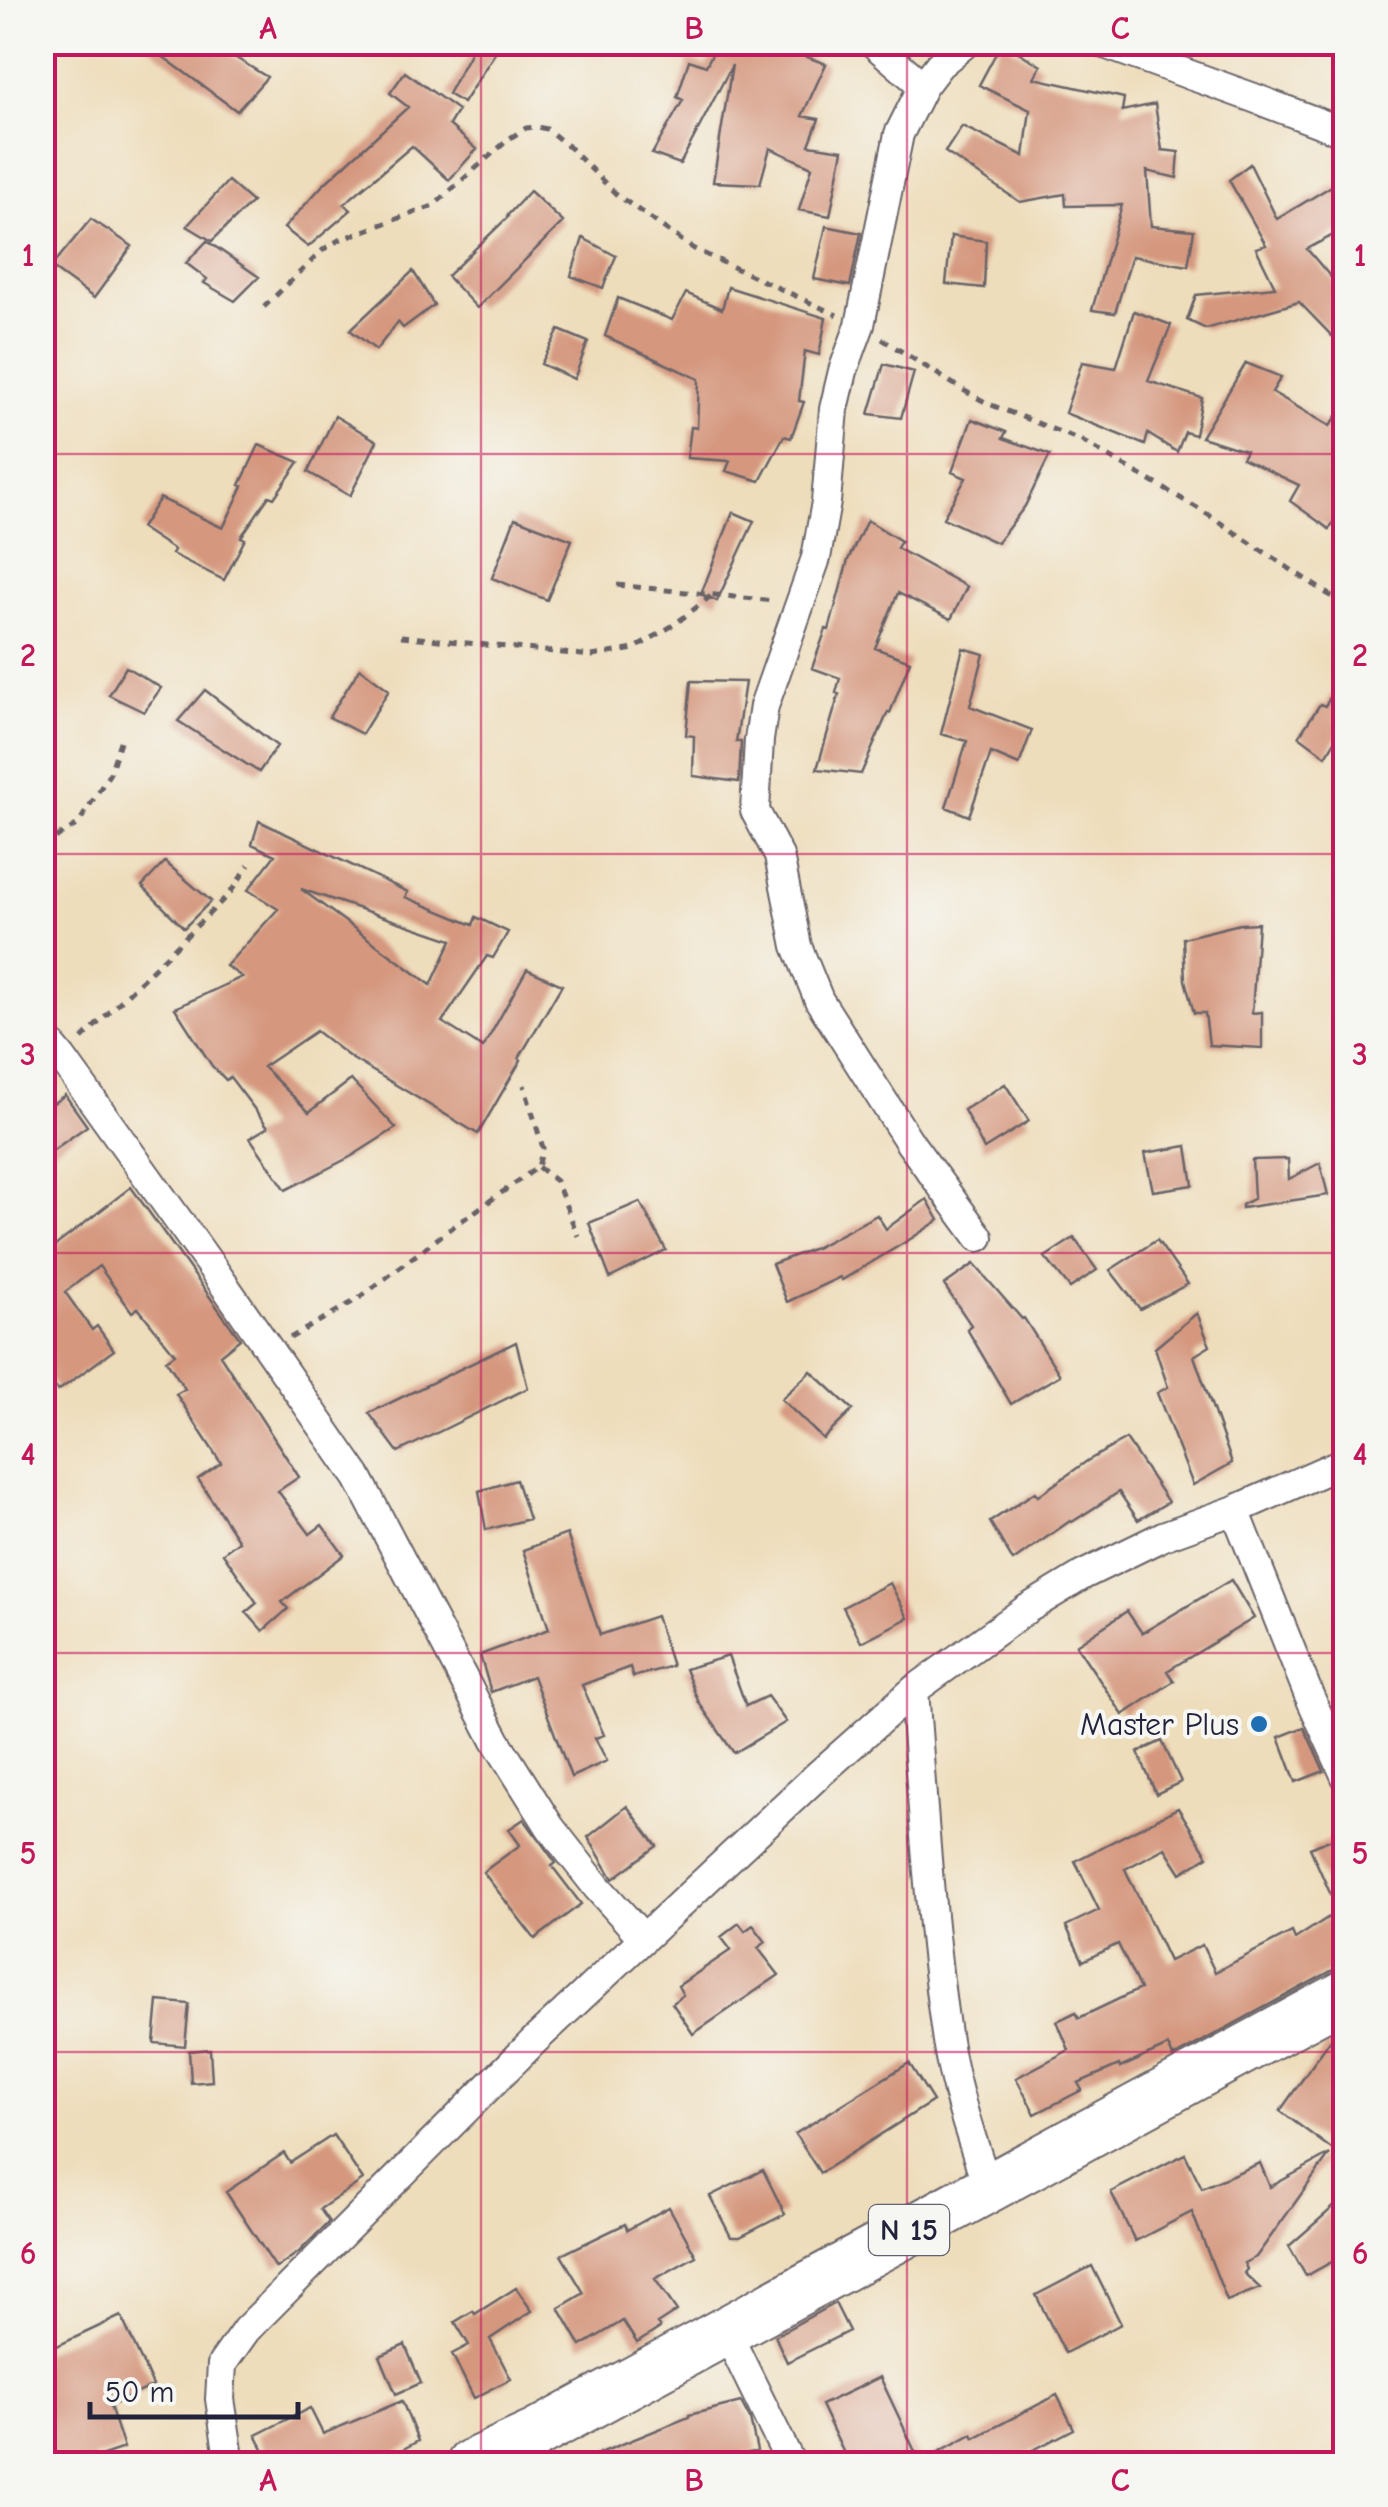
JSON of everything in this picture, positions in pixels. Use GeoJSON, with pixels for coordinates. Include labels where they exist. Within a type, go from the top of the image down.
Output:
{"type":"FeatureCollection","features":[{"type":"Feature","properties":{"kind":"highway","name":"N 15"},"geometry":{"type":"LineString","coordinates":[[471,2464],[536,2434],[1346,1994]]}},
{"type":"Feature","properties":{"kind":"street"},"geometry":{"type":"LineString","coordinates":[[872,42],[923,86]]}},
{"type":"Feature","properties":{"kind":"street"},"geometry":{"type":"LineString","coordinates":[[967,42],[939,65],[923,86],[899,134],[860,325],[834,410],[816,558],[764,706],[755,811],[779,856],[797,946],[819,1000],[910,1143],[979,1237]]}},
{"type":"Feature","properties":{"kind":"street"},"geometry":{"type":"LineString","coordinates":[[1099,42],[1346,133]]}},
{"type":"Feature","properties":{"kind":"street"},"geometry":{"type":"LineString","coordinates":[[42,1034],[358,1478],[496,1741],[550,1827],[643,1938]]}},
{"type":"Feature","properties":{"kind":"street"},"geometry":{"type":"LineString","coordinates":[[230,2464],[220,2400],[222,2364],[246,2330],[533,2042],[818,1775],[914,1690],[1027,1609],[1083,1575],[1164,1536],[1346,1462]]}},
{"type":"Feature","properties":{"kind":"street"},"geometry":{"type":"LineString","coordinates":[[1235,1510],[1346,1777]]}},
{"type":"Feature","properties":{"kind":"street"},"geometry":{"type":"LineString","coordinates":[[914,1690],[948,2042],[960,2099],[988,2188]]}},
{"type":"Feature","properties":{"kind":"street"},"geometry":{"type":"LineString","coordinates":[[725,2329],[791,2464]]}},
{"type":"Feature","properties":{"kind":"path"},"geometry":{"type":"LineString","coordinates":[[264,307],[324,249],[432,206],[510,138],[526,128],[537,127],[571,149],[617,194],[694,249],[860,325],[989,404],[1080,440],[1201,510],[1346,606]]}},
{"type":"Feature","properties":{"kind":"path"},"geometry":{"type":"LineString","coordinates":[[617,585],[802,604]]}},
{"type":"Feature","properties":{"kind":"path"},"geometry":{"type":"LineString","coordinates":[[402,636],[592,656],[634,649],[711,596]]}},
{"type":"Feature","properties":{"kind":"path"},"geometry":{"type":"LineString","coordinates":[[42,846],[78,824],[110,773],[122,735]]}},
{"type":"Feature","properties":{"kind":"path"},"geometry":{"type":"LineString","coordinates":[[62,1058],[230,893],[249,865]]}},
{"type":"Feature","properties":{"kind":"path"},"geometry":{"type":"LineString","coordinates":[[270,1350],[358,1299],[538,1167],[543,1148],[524,1085]]}},
{"type":"Feature","properties":{"kind":"path"},"geometry":{"type":"LineString","coordinates":[[538,1167],[556,1181],[578,1236]]}},
{"type":"Feature","properties":{"kind":"building"},"geometry":{"type":"Polygon","coordinates":[[[143,42],[210,42],[267,77],[237,111],[143,42]]]}},
{"type":"Feature","properties":{"kind":"building"},"geometry":{"type":"Polygon","coordinates":[[[476,42],[502,42],[463,103],[448,94],[476,42]]]}},
{"type":"Feature","properties":{"kind":"building"},"geometry":{"type":"Polygon","coordinates":[[[718,42],[767,42],[826,64],[802,116],[819,119],[809,145],[843,150],[830,216],[799,210],[812,167],[770,148],[760,184],[713,182],[732,65],[680,164],[652,154],[683,100],[677,97],[689,60],[706,66],[718,42]]]}},
{"type":"Feature","properties":{"kind":"building"},"geometry":{"type":"Polygon","coordinates":[[[1002,42],[1041,66],[1034,78],[1124,98],[1122,111],[1155,104],[1162,150],[1179,152],[1177,178],[1147,171],[1151,226],[1194,230],[1188,266],[1132,256],[1115,313],[1092,310],[1122,205],[1066,206],[1065,194],[1020,202],[945,152],[962,126],[1024,156],[1030,110],[979,85],[1002,42]]]}},
{"type":"Feature","properties":{"kind":"building"},"geometry":{"type":"Polygon","coordinates":[[[405,72],[458,110],[449,125],[477,149],[449,180],[412,146],[344,204],[351,210],[308,247],[284,228],[323,185],[408,107],[390,93],[405,72]]]}},
{"type":"Feature","properties":{"kind":"building"},"geometry":{"type":"Polygon","coordinates":[[[1250,164],[1277,219],[1335,184],[1346,200],[1346,228],[1307,249],[1346,295],[1346,326],[1332,336],[1299,302],[1206,329],[1187,320],[1196,295],[1275,287],[1256,248],[1266,245],[1229,180],[1250,164]]]}},
{"type":"Feature","properties":{"kind":"building"},"geometry":{"type":"Polygon","coordinates":[[[228,181],[252,202],[212,241],[187,226],[228,181]]]}},
{"type":"Feature","properties":{"kind":"building"},"geometry":{"type":"Polygon","coordinates":[[[530,191],[563,222],[477,308],[447,276],[530,191]]]}},
{"type":"Feature","properties":{"kind":"building"},"geometry":{"type":"Polygon","coordinates":[[[91,219],[132,246],[94,298],[51,267],[91,219]]]}},
{"type":"Feature","properties":{"kind":"building"},"geometry":{"type":"Polygon","coordinates":[[[826,226],[861,233],[850,286],[814,279],[826,226]]]}},
{"type":"Feature","properties":{"kind":"building"},"geometry":{"type":"Polygon","coordinates":[[[951,236],[986,241],[984,288],[946,284],[951,236]]]}},
{"type":"Feature","properties":{"kind":"building"},"geometry":{"type":"Polygon","coordinates":[[[583,238],[616,256],[603,288],[571,276],[583,238]]]}},
{"type":"Feature","properties":{"kind":"building"},"geometry":{"type":"Polygon","coordinates":[[[207,241],[259,277],[235,301],[204,283],[207,279],[186,263],[207,241]]]}},
{"type":"Feature","properties":{"kind":"building"},"geometry":{"type":"Polygon","coordinates":[[[413,271],[434,305],[403,328],[398,322],[376,350],[350,330],[413,271]]]}},
{"type":"Feature","properties":{"kind":"building"},"geometry":{"type":"Polygon","coordinates":[[[728,287],[826,318],[819,355],[805,351],[799,401],[804,402],[791,438],[784,436],[760,481],[726,471],[730,461],[687,458],[691,427],[697,428],[699,379],[605,336],[618,298],[672,320],[686,293],[722,309],[728,287]]]}},
{"type":"Feature","properties":{"kind":"building"},"geometry":{"type":"Polygon","coordinates":[[[1134,311],[1171,325],[1148,381],[1202,398],[1195,435],[1185,432],[1177,452],[1148,434],[1145,445],[1065,413],[1082,362],[1116,368],[1134,311]]]}},
{"type":"Feature","properties":{"kind":"building"},"geometry":{"type":"Polygon","coordinates":[[[559,330],[588,342],[574,379],[541,364],[559,330]]]}},
{"type":"Feature","properties":{"kind":"building"},"geometry":{"type":"Polygon","coordinates":[[[1246,363],[1281,377],[1272,392],[1330,426],[1346,403],[1346,505],[1329,529],[1290,501],[1299,485],[1242,458],[1246,451],[1201,437],[1246,363]]]}},
{"type":"Feature","properties":{"kind":"building"},"geometry":{"type":"Polygon","coordinates":[[[884,364],[914,372],[901,418],[869,414],[884,364]]]}},
{"type":"Feature","properties":{"kind":"building"},"geometry":{"type":"Polygon","coordinates":[[[335,416],[377,441],[350,496],[308,472],[335,416]]]}},
{"type":"Feature","properties":{"kind":"building"},"geometry":{"type":"Polygon","coordinates":[[[972,419],[1006,432],[1003,438],[1050,455],[1025,506],[997,543],[943,518],[966,478],[952,472],[972,419]]]}},
{"type":"Feature","properties":{"kind":"building"},"geometry":{"type":"Polygon","coordinates":[[[259,445],[299,462],[241,537],[245,539],[224,580],[172,554],[174,550],[141,528],[160,498],[223,528],[259,445]]]}},
{"type":"Feature","properties":{"kind":"building"},"geometry":{"type":"Polygon","coordinates":[[[733,512],[754,521],[717,601],[701,594],[733,512]]]}},
{"type":"Feature","properties":{"kind":"building"},"geometry":{"type":"Polygon","coordinates":[[[515,518],[572,540],[547,600],[492,578],[515,518]]]}},
{"type":"Feature","properties":{"kind":"building"},"geometry":{"type":"Polygon","coordinates":[[[867,520],[901,541],[897,548],[967,587],[951,619],[898,593],[875,648],[910,661],[861,774],[817,769],[840,678],[812,668],[826,629],[829,630],[848,560],[867,520]]]}},
{"type":"Feature","properties":{"kind":"building"},"geometry":{"type":"Polygon","coordinates":[[[963,648],[984,654],[970,706],[1032,730],[1019,765],[991,753],[969,816],[946,807],[967,741],[941,734],[963,648]]]}},
{"type":"Feature","properties":{"kind":"building"},"geometry":{"type":"Polygon","coordinates":[[[126,667],[161,688],[144,712],[109,695],[126,667]]]}},
{"type":"Feature","properties":{"kind":"building"},"geometry":{"type":"Polygon","coordinates":[[[360,668],[389,690],[362,734],[329,717],[360,668]]]}},
{"type":"Feature","properties":{"kind":"building"},"geometry":{"type":"Polygon","coordinates":[[[1346,670],[1346,722],[1326,756],[1299,736],[1320,704],[1325,706],[1346,670]]]}},
{"type":"Feature","properties":{"kind":"building"},"geometry":{"type":"Polygon","coordinates":[[[691,681],[745,682],[736,742],[741,742],[739,782],[693,776],[694,736],[686,735],[691,681]]]}},
{"type":"Feature","properties":{"kind":"building"},"geometry":{"type":"Polygon","coordinates":[[[205,690],[277,746],[259,772],[178,721],[205,690]]]}},
{"type":"Feature","properties":{"kind":"building"},"geometry":{"type":"Polygon","coordinates":[[[259,821],[408,892],[405,897],[473,925],[476,917],[508,932],[493,958],[487,956],[442,1022],[483,1048],[527,969],[562,985],[478,1134],[351,1058],[316,1031],[263,1067],[309,1112],[351,1080],[396,1128],[286,1190],[250,1138],[268,1127],[230,1077],[226,1080],[212,1066],[175,1008],[242,977],[226,966],[278,909],[248,890],[275,855],[252,844],[259,821]],[[301,889],[431,985],[452,940],[301,889]]]}},
{"type":"Feature","properties":{"kind":"building"},"geometry":{"type":"Polygon","coordinates":[[[165,862],[211,901],[184,928],[142,886],[165,862]]]}},
{"type":"Feature","properties":{"kind":"building"},"geometry":{"type":"Polygon","coordinates":[[[1258,923],[1252,1013],[1262,1012],[1262,1048],[1209,1045],[1205,1013],[1194,1013],[1185,980],[1183,938],[1258,923]]]}},
{"type":"Feature","properties":{"kind":"building"},"geometry":{"type":"Polygon","coordinates":[[[1005,1084],[1029,1121],[984,1149],[964,1110],[1005,1084]]]}},
{"type":"Feature","properties":{"kind":"building"},"geometry":{"type":"Polygon","coordinates":[[[65,1095],[87,1126],[42,1158],[42,1111],[65,1095]]]}},
{"type":"Feature","properties":{"kind":"building"},"geometry":{"type":"Polygon","coordinates":[[[1187,1146],[1193,1185],[1153,1191],[1145,1153],[1187,1146]]]}},
{"type":"Feature","properties":{"kind":"building"},"geometry":{"type":"Polygon","coordinates":[[[1288,1159],[1289,1179],[1320,1163],[1328,1195],[1242,1208],[1254,1198],[1252,1160],[1288,1159]]]}},
{"type":"Feature","properties":{"kind":"building"},"geometry":{"type":"Polygon","coordinates":[[[131,1187],[240,1339],[220,1355],[299,1477],[278,1491],[310,1534],[322,1525],[344,1555],[282,1602],[288,1609],[263,1631],[246,1612],[257,1603],[223,1553],[239,1541],[198,1479],[221,1463],[176,1394],[185,1389],[166,1360],[175,1354],[138,1308],[132,1312],[99,1266],[65,1292],[92,1330],[97,1326],[114,1350],[58,1391],[42,1369],[52,1359],[42,1346],[42,1256],[131,1187]]]}},
{"type":"Feature","properties":{"kind":"building"},"geometry":{"type":"Polygon","coordinates":[[[927,1199],[939,1220],[842,1280],[840,1277],[787,1302],[772,1264],[815,1248],[877,1215],[886,1229],[927,1199]]]}},
{"type":"Feature","properties":{"kind":"building"},"geometry":{"type":"Polygon","coordinates":[[[640,1202],[666,1250],[610,1278],[589,1223],[640,1202]]]}},
{"type":"Feature","properties":{"kind":"building"},"geometry":{"type":"Polygon","coordinates":[[[1074,1238],[1097,1270],[1070,1288],[1045,1257],[1074,1238]]]}},
{"type":"Feature","properties":{"kind":"building"},"geometry":{"type":"Polygon","coordinates":[[[1157,1240],[1188,1284],[1140,1309],[1110,1270],[1157,1240]]]}},
{"type":"Feature","properties":{"kind":"building"},"geometry":{"type":"Polygon","coordinates":[[[974,1264],[1024,1318],[1060,1375],[1011,1404],[967,1329],[971,1325],[944,1285],[974,1264]]]}},
{"type":"Feature","properties":{"kind":"building"},"geometry":{"type":"Polygon","coordinates":[[[1197,1313],[1210,1346],[1194,1356],[1232,1463],[1193,1485],[1157,1393],[1168,1387],[1155,1348],[1197,1313]]]}},
{"type":"Feature","properties":{"kind":"building"},"geometry":{"type":"Polygon","coordinates":[[[516,1342],[528,1388],[398,1452],[369,1413],[516,1342]]]}},
{"type":"Feature","properties":{"kind":"building"},"geometry":{"type":"Polygon","coordinates":[[[811,1371],[853,1410],[823,1439],[781,1399],[811,1371]]]}},
{"type":"Feature","properties":{"kind":"building"},"geometry":{"type":"Polygon","coordinates":[[[1126,1439],[1168,1502],[1138,1520],[1119,1492],[1013,1561],[990,1522],[1126,1439]]]}},
{"type":"Feature","properties":{"kind":"building"},"geometry":{"type":"Polygon","coordinates":[[[516,1480],[529,1519],[486,1530],[479,1491],[516,1480]]]}},
{"type":"Feature","properties":{"kind":"building"},"geometry":{"type":"Polygon","coordinates":[[[567,1534],[600,1635],[656,1616],[672,1666],[633,1677],[630,1667],[582,1685],[604,1735],[595,1738],[607,1761],[571,1777],[533,1676],[491,1692],[480,1655],[549,1629],[523,1550],[567,1534]]]}},
{"type":"Feature","properties":{"kind":"building"},"geometry":{"type":"Polygon","coordinates":[[[1231,1580],[1254,1618],[1167,1671],[1174,1681],[1123,1715],[1076,1645],[1127,1611],[1142,1633],[1231,1580]]]}},
{"type":"Feature","properties":{"kind":"building"},"geometry":{"type":"Polygon","coordinates":[[[890,1583],[908,1618],[861,1642],[843,1607],[890,1583]]]}},
{"type":"Feature","properties":{"kind":"building"},"geometry":{"type":"Polygon","coordinates":[[[728,1656],[746,1706],[767,1696],[786,1722],[734,1753],[699,1703],[685,1669],[728,1656]]]}},
{"type":"Feature","properties":{"kind":"building"},"geometry":{"type":"Polygon","coordinates":[[[1304,1727],[1324,1771],[1296,1782],[1279,1737],[1304,1727]]]}},
{"type":"Feature","properties":{"kind":"building"},"geometry":{"type":"Polygon","coordinates":[[[1162,1741],[1181,1782],[1156,1794],[1138,1752],[1162,1741]]]}},
{"type":"Feature","properties":{"kind":"building"},"geometry":{"type":"Polygon","coordinates":[[[627,1806],[657,1846],[613,1879],[588,1837],[627,1806]]]}},
{"type":"Feature","properties":{"kind":"building"},"geometry":{"type":"Polygon","coordinates":[[[1178,1808],[1208,1856],[1181,1873],[1165,1848],[1125,1869],[1169,1961],[1202,1945],[1215,1972],[1292,1932],[1295,1939],[1338,1911],[1310,1848],[1346,1833],[1346,1967],[1333,1970],[1173,2057],[1168,2046],[1078,2083],[1082,2090],[1035,2114],[1016,2078],[1069,2050],[1057,2021],[1076,2012],[1079,2018],[1140,1989],[1118,1944],[1083,1961],[1066,1926],[1099,1910],[1075,1861],[1178,1808]]]}},
{"type":"Feature","properties":{"kind":"building"},"geometry":{"type":"Polygon","coordinates":[[[524,1819],[581,1904],[535,1939],[483,1872],[520,1845],[509,1829],[524,1819]]]}},
{"type":"Feature","properties":{"kind":"building"},"geometry":{"type":"Polygon","coordinates":[[[739,1923],[745,1931],[753,1925],[766,1942],[758,1948],[779,1975],[693,2034],[672,2003],[683,1995],[678,1986],[731,1950],[721,1937],[739,1923]]]}},
{"type":"Feature","properties":{"kind":"building"},"geometry":{"type":"Polygon","coordinates":[[[158,2001],[189,2004],[185,2046],[154,2043],[158,2001]]]}},
{"type":"Feature","properties":{"kind":"building"},"geometry":{"type":"Polygon","coordinates":[[[1346,2026],[1346,2132],[1333,2150],[1280,2111],[1338,2029],[1346,2026]]]}},
{"type":"Feature","properties":{"kind":"building"},"geometry":{"type":"Polygon","coordinates":[[[210,2049],[212,2081],[191,2083],[189,2051],[210,2049]]]}},
{"type":"Feature","properties":{"kind":"building"},"geometry":{"type":"Polygon","coordinates":[[[909,2063],[933,2101],[820,2173],[795,2134],[909,2063]]]}},
{"type":"Feature","properties":{"kind":"building"},"geometry":{"type":"Polygon","coordinates":[[[333,2135],[363,2180],[320,2209],[329,2222],[276,2268],[226,2192],[284,2153],[290,2163],[333,2135]]]}},
{"type":"Feature","properties":{"kind":"building"},"geometry":{"type":"Polygon","coordinates":[[[1185,2154],[1202,2188],[1260,2163],[1270,2187],[1330,2154],[1256,2257],[1244,2263],[1244,2273],[1260,2288],[1227,2301],[1192,2212],[1135,2241],[1111,2192],[1185,2154]]]}},
{"type":"Feature","properties":{"kind":"building"},"geometry":{"type":"Polygon","coordinates":[[[763,2170],[785,2214],[740,2237],[731,2237],[710,2196],[763,2170]]]}},
{"type":"Feature","properties":{"kind":"building"},"geometry":{"type":"Polygon","coordinates":[[[1346,2196],[1346,2254],[1306,2276],[1289,2246],[1346,2196]]]}},
{"type":"Feature","properties":{"kind":"building"},"geometry":{"type":"Polygon","coordinates":[[[669,2207],[696,2256],[655,2279],[677,2311],[637,2343],[623,2321],[581,2346],[559,2308],[584,2293],[561,2255],[625,2224],[627,2230],[669,2207]]]}},
{"type":"Feature","properties":{"kind":"building"},"geometry":{"type":"Polygon","coordinates":[[[1092,2266],[1121,2324],[1065,2353],[1036,2295],[1092,2266]]]}},
{"type":"Feature","properties":{"kind":"building"},"geometry":{"type":"Polygon","coordinates":[[[516,2288],[532,2311],[490,2339],[511,2379],[474,2398],[452,2354],[469,2345],[455,2322],[516,2288]]]}},
{"type":"Feature","properties":{"kind":"building"},"geometry":{"type":"Polygon","coordinates":[[[835,2303],[849,2331],[787,2362],[775,2336],[835,2303]]]}},
{"type":"Feature","properties":{"kind":"building"},"geometry":{"type":"Polygon","coordinates":[[[121,2316],[153,2386],[110,2406],[124,2448],[94,2458],[96,2464],[42,2464],[42,2353],[121,2316]]]}},
{"type":"Feature","properties":{"kind":"building"},"geometry":{"type":"Polygon","coordinates":[[[405,2345],[421,2383],[396,2394],[380,2356],[405,2345]]]}},
{"type":"Feature","properties":{"kind":"building"},"geometry":{"type":"Polygon","coordinates":[[[880,2377],[920,2462],[1057,2395],[1074,2429],[1006,2464],[849,2464],[821,2405],[880,2377]]]}},
{"type":"Feature","properties":{"kind":"building"},"geometry":{"type":"Polygon","coordinates":[[[402,2401],[418,2441],[376,2464],[271,2464],[256,2435],[310,2408],[323,2434],[402,2401]]]}},
{"type":"Feature","properties":{"kind":"building"},"geometry":{"type":"Polygon","coordinates":[[[741,2402],[750,2419],[757,2451],[700,2464],[573,2464],[689,2415],[741,2402]]]}},
{"type":"Feature","properties":{"kind":"place","name":"Master Plus"},"geometry":{"type":"Point","coordinates":[1259,1724]}}]}
